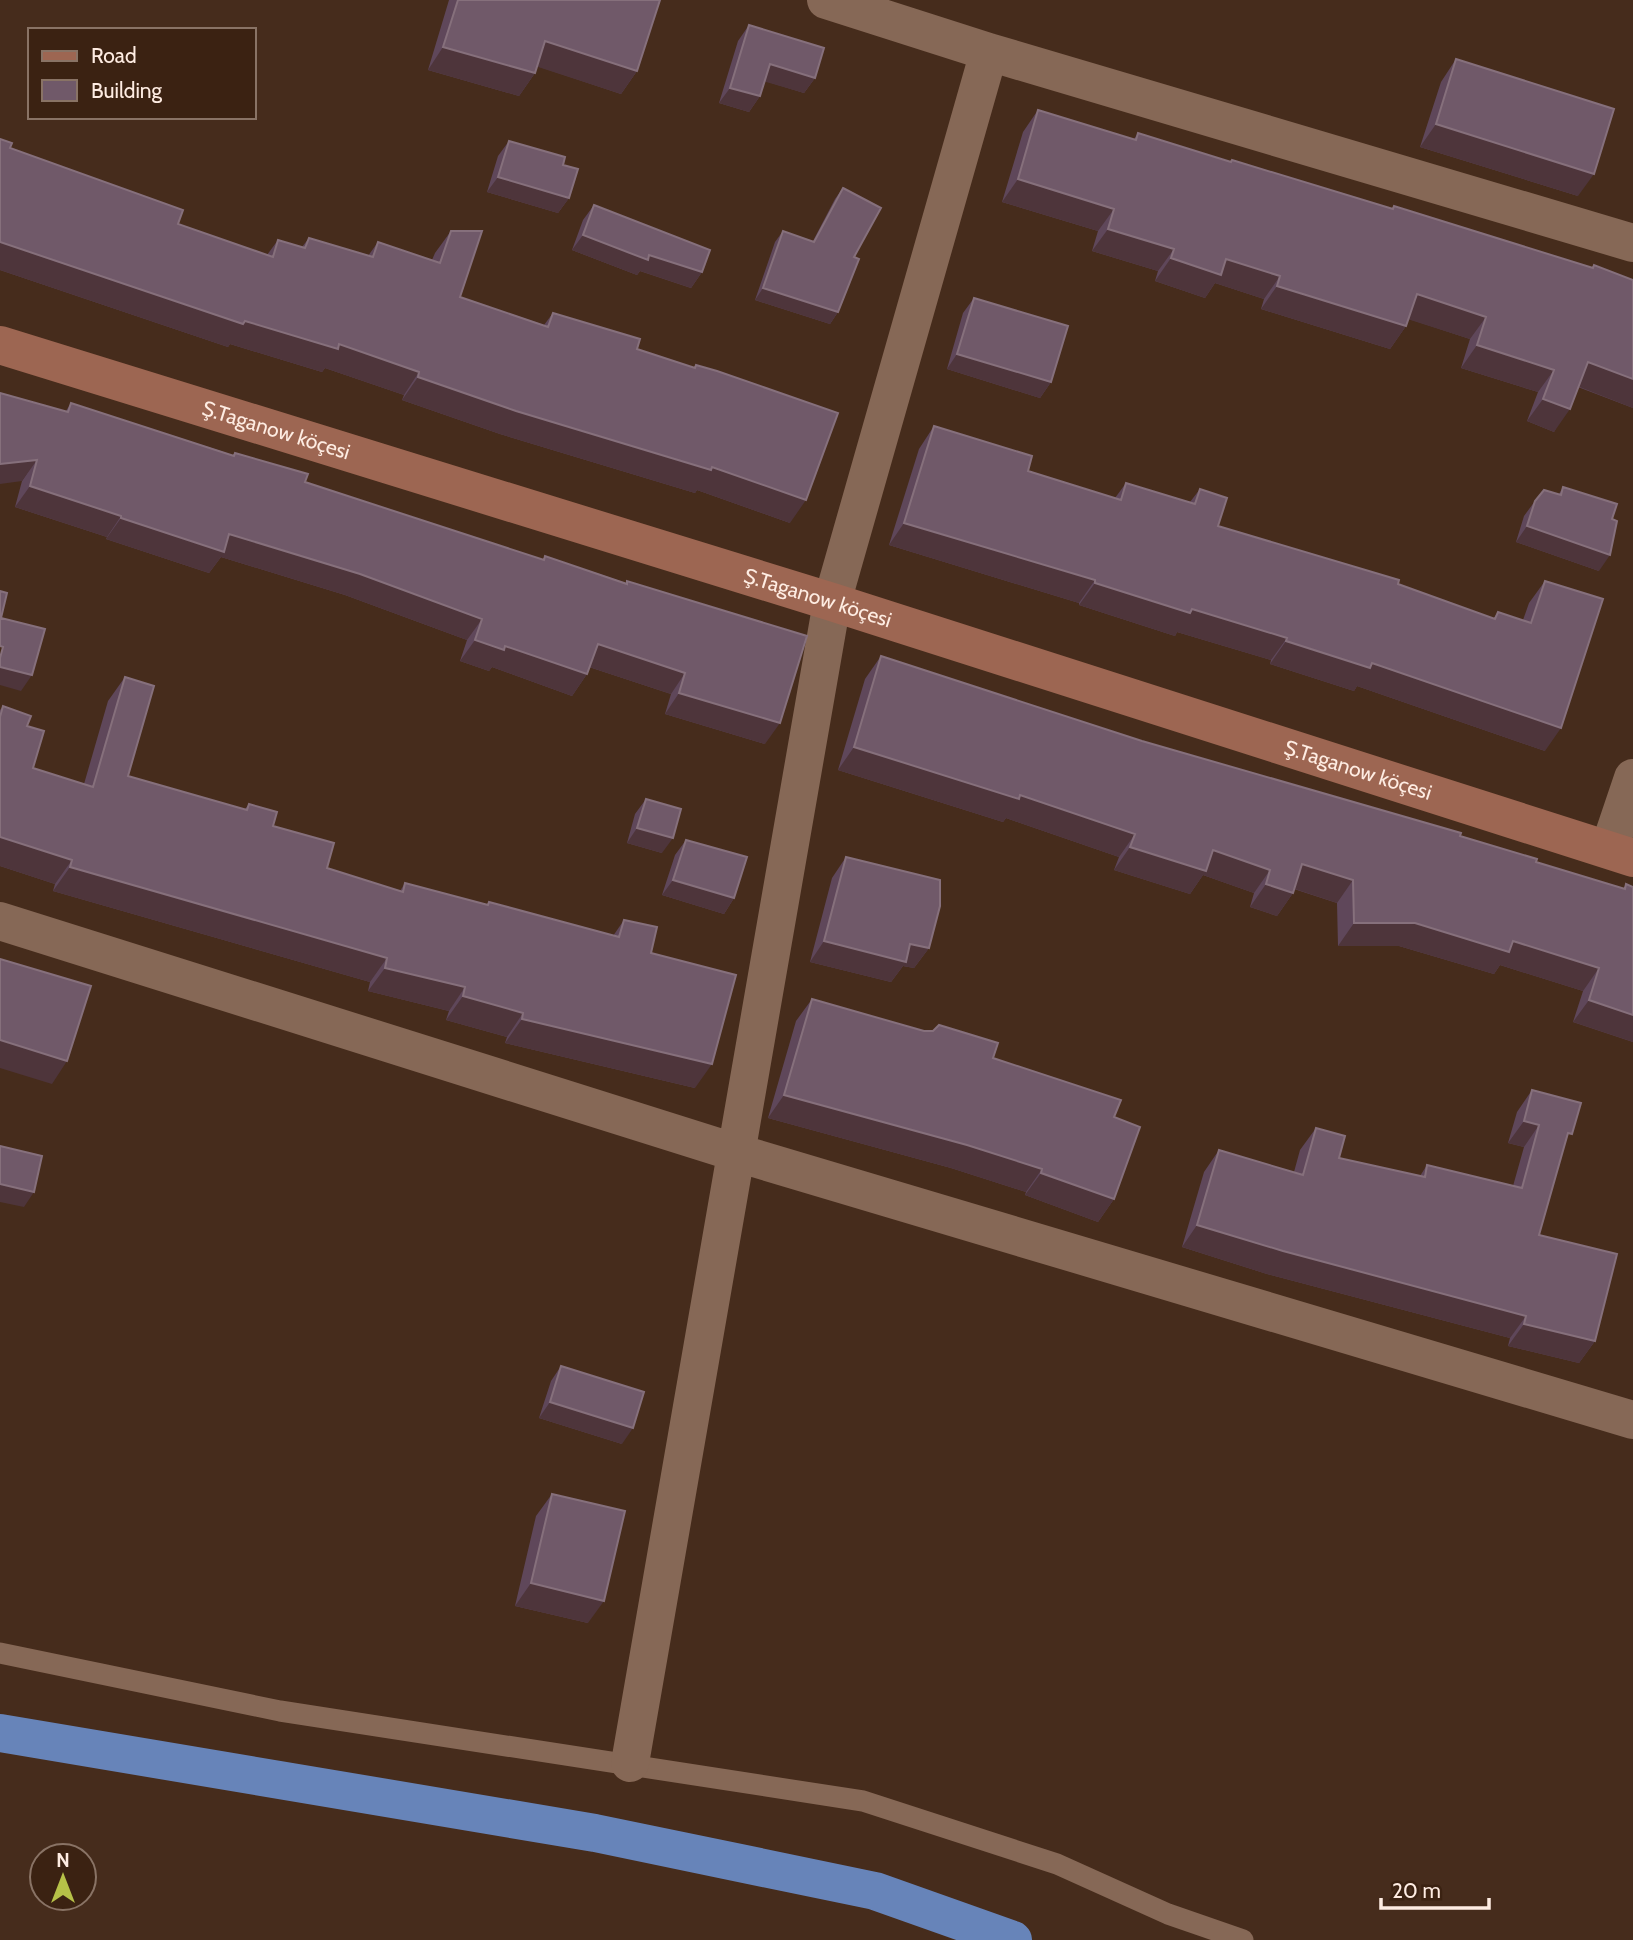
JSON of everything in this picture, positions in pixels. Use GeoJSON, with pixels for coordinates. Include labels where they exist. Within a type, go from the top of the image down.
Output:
{"type":"FeatureCollection","features":[{"type":"Feature","properties":{"kind":"street"},"geometry":{"type":"LineString","coordinates":[[826,0],[989,52],[1633,243]]}},
{"type":"Feature","properties":{"kind":"street"},"geometry":{"type":"LineString","coordinates":[[630,1763],[734,1152],[832,602],[989,52]]}},
{"type":"Feature","properties":{"kind":"street","name":"Ş.Taganow köçesi"},"geometry":{"type":"LineString","coordinates":[[0,345],[832,602],[1621,853]]}},
{"type":"Feature","properties":{"kind":"street"},"geometry":{"type":"LineString","coordinates":[[1621,853],[1633,778]]}},
{"type":"Feature","properties":{"kind":"street"},"geometry":{"type":"LineString","coordinates":[[0,921],[734,1152],[1630,1407]]}},
{"type":"Feature","properties":{"kind":"lane"},"geometry":{"type":"LineString","coordinates":[[0,1653],[280,1711],[863,1801],[1057,1864],[1168,1914],[1243,1940]]}},
{"type":"Feature","properties":{"kind":"building"},"geometry":{"type":"Polygon","coordinates":[[[458,0],[660,0],[637,71],[545,41],[535,73],[443,47],[458,0]]]}},
{"type":"Feature","properties":{"kind":"building"},"geometry":{"type":"Polygon","coordinates":[[[749,25],[824,48],[815,78],[770,64],[760,96],[730,88],[749,25]]]}},
{"type":"Feature","properties":{"kind":"building"},"geometry":{"type":"Polygon","coordinates":[[[1456,59],[1614,109],[1594,174],[1436,124],[1456,59]]]}},
{"type":"Feature","properties":{"kind":"building"},"geometry":{"type":"Polygon","coordinates":[[[1038,110],[1136,140],[1138,133],[1393,209],[1394,206],[1593,268],[1594,265],[1633,280],[1633,379],[1588,362],[1570,409],[1543,399],[1554,370],[1477,345],[1486,317],[1417,294],[1406,326],[1277,286],[1280,276],[1226,259],[1221,275],[1171,258],[1174,249],[1108,229],[1114,209],[1018,179],[1038,110]]]}},
{"type":"Feature","properties":{"kind":"building"},"geometry":{"type":"Polygon","coordinates":[[[0,139],[12,143],[10,148],[183,210],[178,224],[273,257],[278,240],[305,248],[309,238],[373,257],[378,242],[440,263],[451,231],[482,231],[460,297],[548,327],[553,313],[640,339],[637,349],[695,368],[696,365],[717,371],[838,413],[806,500],[712,467],[711,470],[516,411],[418,377],[419,372],[339,344],[338,349],[245,321],[243,324],[0,242],[0,139]]]}},
{"type":"Feature","properties":{"kind":"building"},"geometry":{"type":"Polygon","coordinates":[[[509,141],[565,157],[563,165],[578,169],[569,198],[498,177],[509,141]]]}},
{"type":"Feature","properties":{"kind":"building"},"geometry":{"type":"Polygon","coordinates":[[[843,188],[881,208],[854,257],[859,259],[838,312],[763,288],[783,231],[814,242],[843,188]]]}},
{"type":"Feature","properties":{"kind":"building"},"geometry":{"type":"Polygon","coordinates":[[[594,205],[710,250],[702,272],[649,255],[648,260],[583,235],[594,205]]]}},
{"type":"Feature","properties":{"kind":"building"},"geometry":{"type":"Polygon","coordinates":[[[974,298],[1068,326],[1051,382],[957,354],[974,298]]]}},
{"type":"Feature","properties":{"kind":"building"},"geometry":{"type":"Polygon","coordinates":[[[0,393],[68,412],[71,403],[234,456],[235,453],[308,474],[305,482],[544,560],[545,556],[627,584],[627,581],[807,636],[780,723],[679,693],[685,673],[598,644],[587,674],[505,646],[504,650],[475,640],[482,619],[360,574],[229,534],[224,552],[30,486],[37,460],[0,464],[0,393]]]}},
{"type":"Feature","properties":{"kind":"building"},"geometry":{"type":"Polygon","coordinates":[[[934,426],[1032,456],[1028,471],[1121,500],[1126,483],[1195,504],[1200,489],[1227,498],[1218,526],[1399,580],[1398,584],[1495,619],[1498,612],[1531,623],[1545,581],[1603,599],[1561,728],[1372,663],[1370,668],[1286,641],[1287,638],[1192,609],[1190,613],[1095,583],[1095,580],[904,523],[934,426]]]}},
{"type":"Feature","properties":{"kind":"building"},"geometry":{"type":"Polygon","coordinates":[[[1563,487],[1617,504],[1612,519],[1617,521],[1610,555],[1527,526],[1535,501],[1544,490],[1561,495],[1563,487]]]}},
{"type":"Feature","properties":{"kind":"building"},"geometry":{"type":"Polygon","coordinates":[[[0,591],[7,593],[1,618],[45,629],[32,675],[0,667],[3,647],[0,646],[0,591]]]}},
{"type":"Feature","properties":{"kind":"building"},"geometry":{"type":"Polygon","coordinates":[[[881,656],[1142,741],[1461,833],[1460,836],[1537,859],[1536,862],[1625,889],[1626,884],[1633,887],[1633,1015],[1589,1000],[1599,968],[1513,941],[1509,952],[1415,923],[1354,923],[1353,880],[1302,864],[1293,893],[1266,884],[1270,870],[1213,850],[1206,871],[1130,847],[1135,834],[1020,795],[1019,799],[854,747],[881,656]]]}},
{"type":"Feature","properties":{"kind":"building"},"geometry":{"type":"Polygon","coordinates":[[[125,677],[154,686],[128,776],[247,810],[249,804],[277,812],[273,826],[334,843],[327,868],[403,892],[405,883],[488,905],[489,902],[619,937],[624,920],[657,927],[651,953],[736,975],[712,1064],[522,1019],[523,1013],[463,996],[465,987],[385,968],[387,958],[70,867],[72,860],[0,837],[0,717],[3,706],[31,716],[27,726],[44,731],[33,768],[93,787],[125,677]]]}},
{"type":"Feature","properties":{"kind":"building"},"geometry":{"type":"Polygon","coordinates":[[[646,799],[681,809],[673,838],[637,828],[646,799]]]}},
{"type":"Feature","properties":{"kind":"building"},"geometry":{"type":"Polygon","coordinates":[[[686,840],[747,857],[734,898],[673,880],[686,840]]]}},
{"type":"Feature","properties":{"kind":"building"},"geometry":{"type":"Polygon","coordinates":[[[846,857],[940,880],[940,906],[929,948],[910,944],[906,962],[824,941],[846,857]]]}},
{"type":"Feature","properties":{"kind":"building"},"geometry":{"type":"Polygon","coordinates":[[[0,959],[91,986],[67,1061],[0,1040],[0,959]]]}},
{"type":"Feature","properties":{"kind":"building"},"geometry":{"type":"Polygon","coordinates":[[[812,999],[924,1031],[933,1031],[939,1025],[998,1043],[993,1058],[1121,1100],[1114,1117],[1140,1127],[1114,1199],[1041,1173],[1042,1169],[967,1145],[784,1095],[812,999]]]}},
{"type":"Feature","properties":{"kind":"building"},"geometry":{"type":"Polygon","coordinates":[[[1532,1090],[1581,1103],[1572,1134],[1568,1133],[1539,1235],[1617,1254],[1595,1341],[1524,1324],[1526,1316],[1283,1251],[1197,1225],[1219,1150],[1303,1175],[1316,1128],[1345,1136],[1339,1158],[1425,1177],[1427,1165],[1522,1188],[1539,1125],[1524,1121],[1532,1090]]]}},
{"type":"Feature","properties":{"kind":"building"},"geometry":{"type":"Polygon","coordinates":[[[0,1146],[42,1156],[34,1192],[0,1184],[0,1146]]]}},
{"type":"Feature","properties":{"kind":"building"},"geometry":{"type":"Polygon","coordinates":[[[561,1366],[644,1392],[633,1428],[550,1402],[561,1366]]]}},
{"type":"Feature","properties":{"kind":"building"},"geometry":{"type":"Polygon","coordinates":[[[552,1494],[625,1511],[604,1601],[531,1583],[552,1494]]]}},
{"type":"Feature","properties":{"kind":"waterway"},"geometry":{"type":"LineString","coordinates":[[0,1733],[595,1833],[875,1891],[1013,1940]]}}]}
